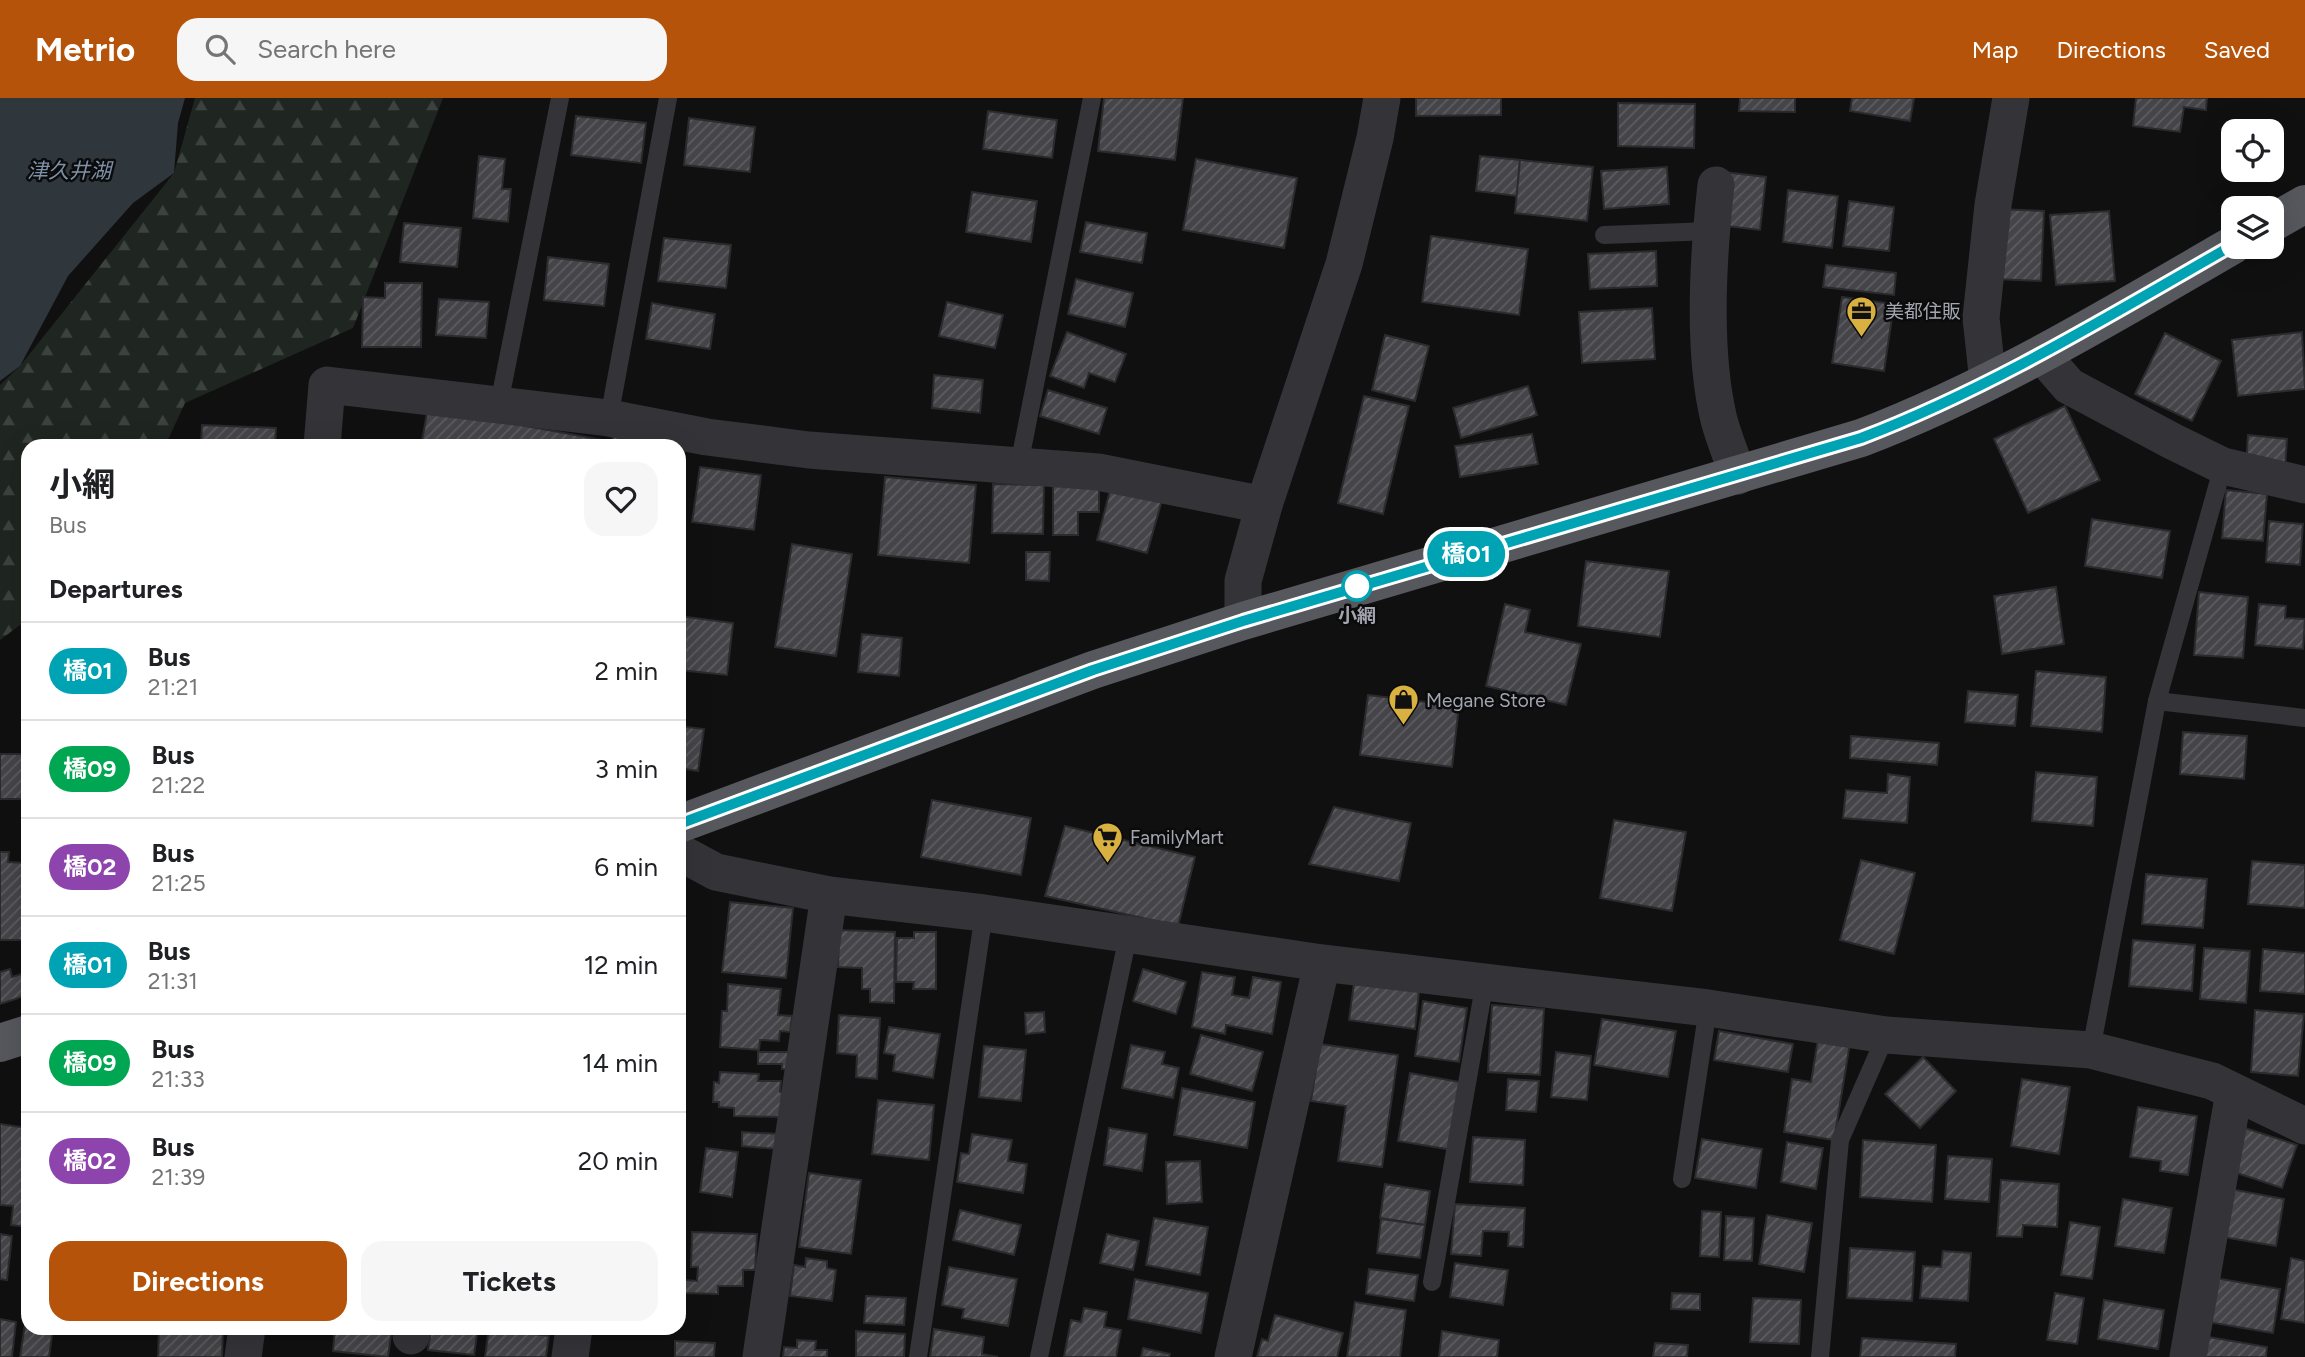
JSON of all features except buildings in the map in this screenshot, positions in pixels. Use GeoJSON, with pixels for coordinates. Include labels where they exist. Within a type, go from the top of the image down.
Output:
{"type":"FeatureCollection","features":[{"type":"Feature","properties":{"kind":"highway"},"geometry":{"type":"LineString","coordinates":[[2284,216],[2305,204]]}},
{"type":"Feature","properties":{"kind":"highway"},"geometry":{"type":"LineString","coordinates":[[686,821],[1080,675],[1243,621],[1861,438],[1927,412],[1988,382],[2221,252]]}},
{"type":"Feature","properties":{"kind":"highway"},"geometry":{"type":"LineString","coordinates":[[0,1043],[21,1036]]}},
{"type":"Feature","properties":{"kind":"street"},"geometry":{"type":"LineString","coordinates":[[1243,621],[1243,581],[1264,505],[1344,264],[1375,138],[1382,98]]}},
{"type":"Feature","properties":{"kind":"street"},"geometry":{"type":"LineString","coordinates":[[1988,382],[1981,318],[1993,205],[2011,98]]}},
{"type":"Feature","properties":{"kind":"street"},"geometry":{"type":"LineString","coordinates":[[1716,185],[1711,231],[1709,356],[1719,420],[1738,476]]}},
{"type":"Feature","properties":{"kind":"street"},"geometry":{"type":"LineString","coordinates":[[2041,354],[2069,386],[2172,442],[2223,466],[2305,485]]}},
{"type":"Feature","properties":{"kind":"street"},"geometry":{"type":"LineString","coordinates":[[322,439],[327,384],[608,418],[707,436],[809,450],[1098,472],[1264,505]]}},
{"type":"Feature","properties":{"kind":"street"},"geometry":{"type":"LineString","coordinates":[[686,856],[716,872],[830,894],[1322,963],[1708,1008],[1886,1035],[2091,1050],[2212,1081],[2305,1126]]}},
{"type":"Feature","properties":{"kind":"street"},"geometry":{"type":"LineString","coordinates":[[761,1357],[830,894]]}},
{"type":"Feature","properties":{"kind":"street"},"geometry":{"type":"LineString","coordinates":[[1233,1357],[1322,963]]}},
{"type":"Feature","properties":{"kind":"street"},"geometry":{"type":"LineString","coordinates":[[2188,1357],[2234,1092]]}},
{"type":"Feature","properties":{"kind":"street"},"geometry":{"type":"LineString","coordinates":[[243,1357],[246,1335]]}},
{"type":"Feature","properties":{"kind":"street"},"geometry":{"type":"LineString","coordinates":[[570,1357],[573,1335]]}},
{"type":"Feature","properties":{"kind":"lane"},"geometry":{"type":"LineString","coordinates":[[499,404],[560,98]]}},
{"type":"Feature","properties":{"kind":"lane"},"geometry":{"type":"LineString","coordinates":[[608,418],[668,98]]}},
{"type":"Feature","properties":{"kind":"lane"},"geometry":{"type":"LineString","coordinates":[[1019,465],[1092,98]]}},
{"type":"Feature","properties":{"kind":"lane"},"geometry":{"type":"LineString","coordinates":[[1604,235],[1711,231]]}},
{"type":"Feature","properties":{"kind":"lane"},"geometry":{"type":"LineString","coordinates":[[2091,1050],[2157,701],[2223,466]]}},
{"type":"Feature","properties":{"kind":"lane"},"geometry":{"type":"LineString","coordinates":[[2157,701],[2305,718]]}},
{"type":"Feature","properties":{"kind":"lane"},"geometry":{"type":"LineString","coordinates":[[918,1357],[984,914]]}},
{"type":"Feature","properties":{"kind":"lane"},"geometry":{"type":"LineString","coordinates":[[1039,1357],[1128,936]]}},
{"type":"Feature","properties":{"kind":"lane"},"geometry":{"type":"LineString","coordinates":[[1432,1282],[1485,981]]}},
{"type":"Feature","properties":{"kind":"lane"},"geometry":{"type":"LineString","coordinates":[[1682,1179],[1708,1008]]}},
{"type":"Feature","properties":{"kind":"lane"},"geometry":{"type":"LineString","coordinates":[[1820,1357],[1840,1140],[1886,1035]]}},
{"type":"Feature","properties":{"kind":"green space"},"geometry":{"type":"Polygon","coordinates":[[[195,98],[443,98],[353,328],[185,403],[168,439],[21,439],[21,624],[0,640],[0,385],[20,366],[174,173],[195,98]]]}},
{"type":"Feature","properties":{"kind":"water","name":"津久井湖"},"geometry":{"type":"Polygon","coordinates":[[[0,98],[185,98],[178,123],[174,173],[133,203],[68,276],[20,366],[0,381],[0,98]]]}},
{"type":"Feature","properties":{"kind":"bus line","name":"橋01"},"geometry":{"type":"LineString","coordinates":[[686,821],[1093,670],[1243,621],[1861,438],[1958,398],[2221,252]]}},
{"type":"Feature","properties":{"kind":"place","name":"美都住販"},"geometry":{"type":"Point","coordinates":[1862,338]}},
{"type":"Feature","properties":{"kind":"place","name":"小網"},"geometry":{"type":"Point","coordinates":[1357,586]}},
{"type":"Feature","properties":{"kind":"place","name":"Megane Store"},"geometry":{"type":"Point","coordinates":[1403,727]}},
{"type":"Feature","properties":{"kind":"place","name":"FamilyMart"},"geometry":{"type":"Point","coordinates":[1107,864]}}]}
